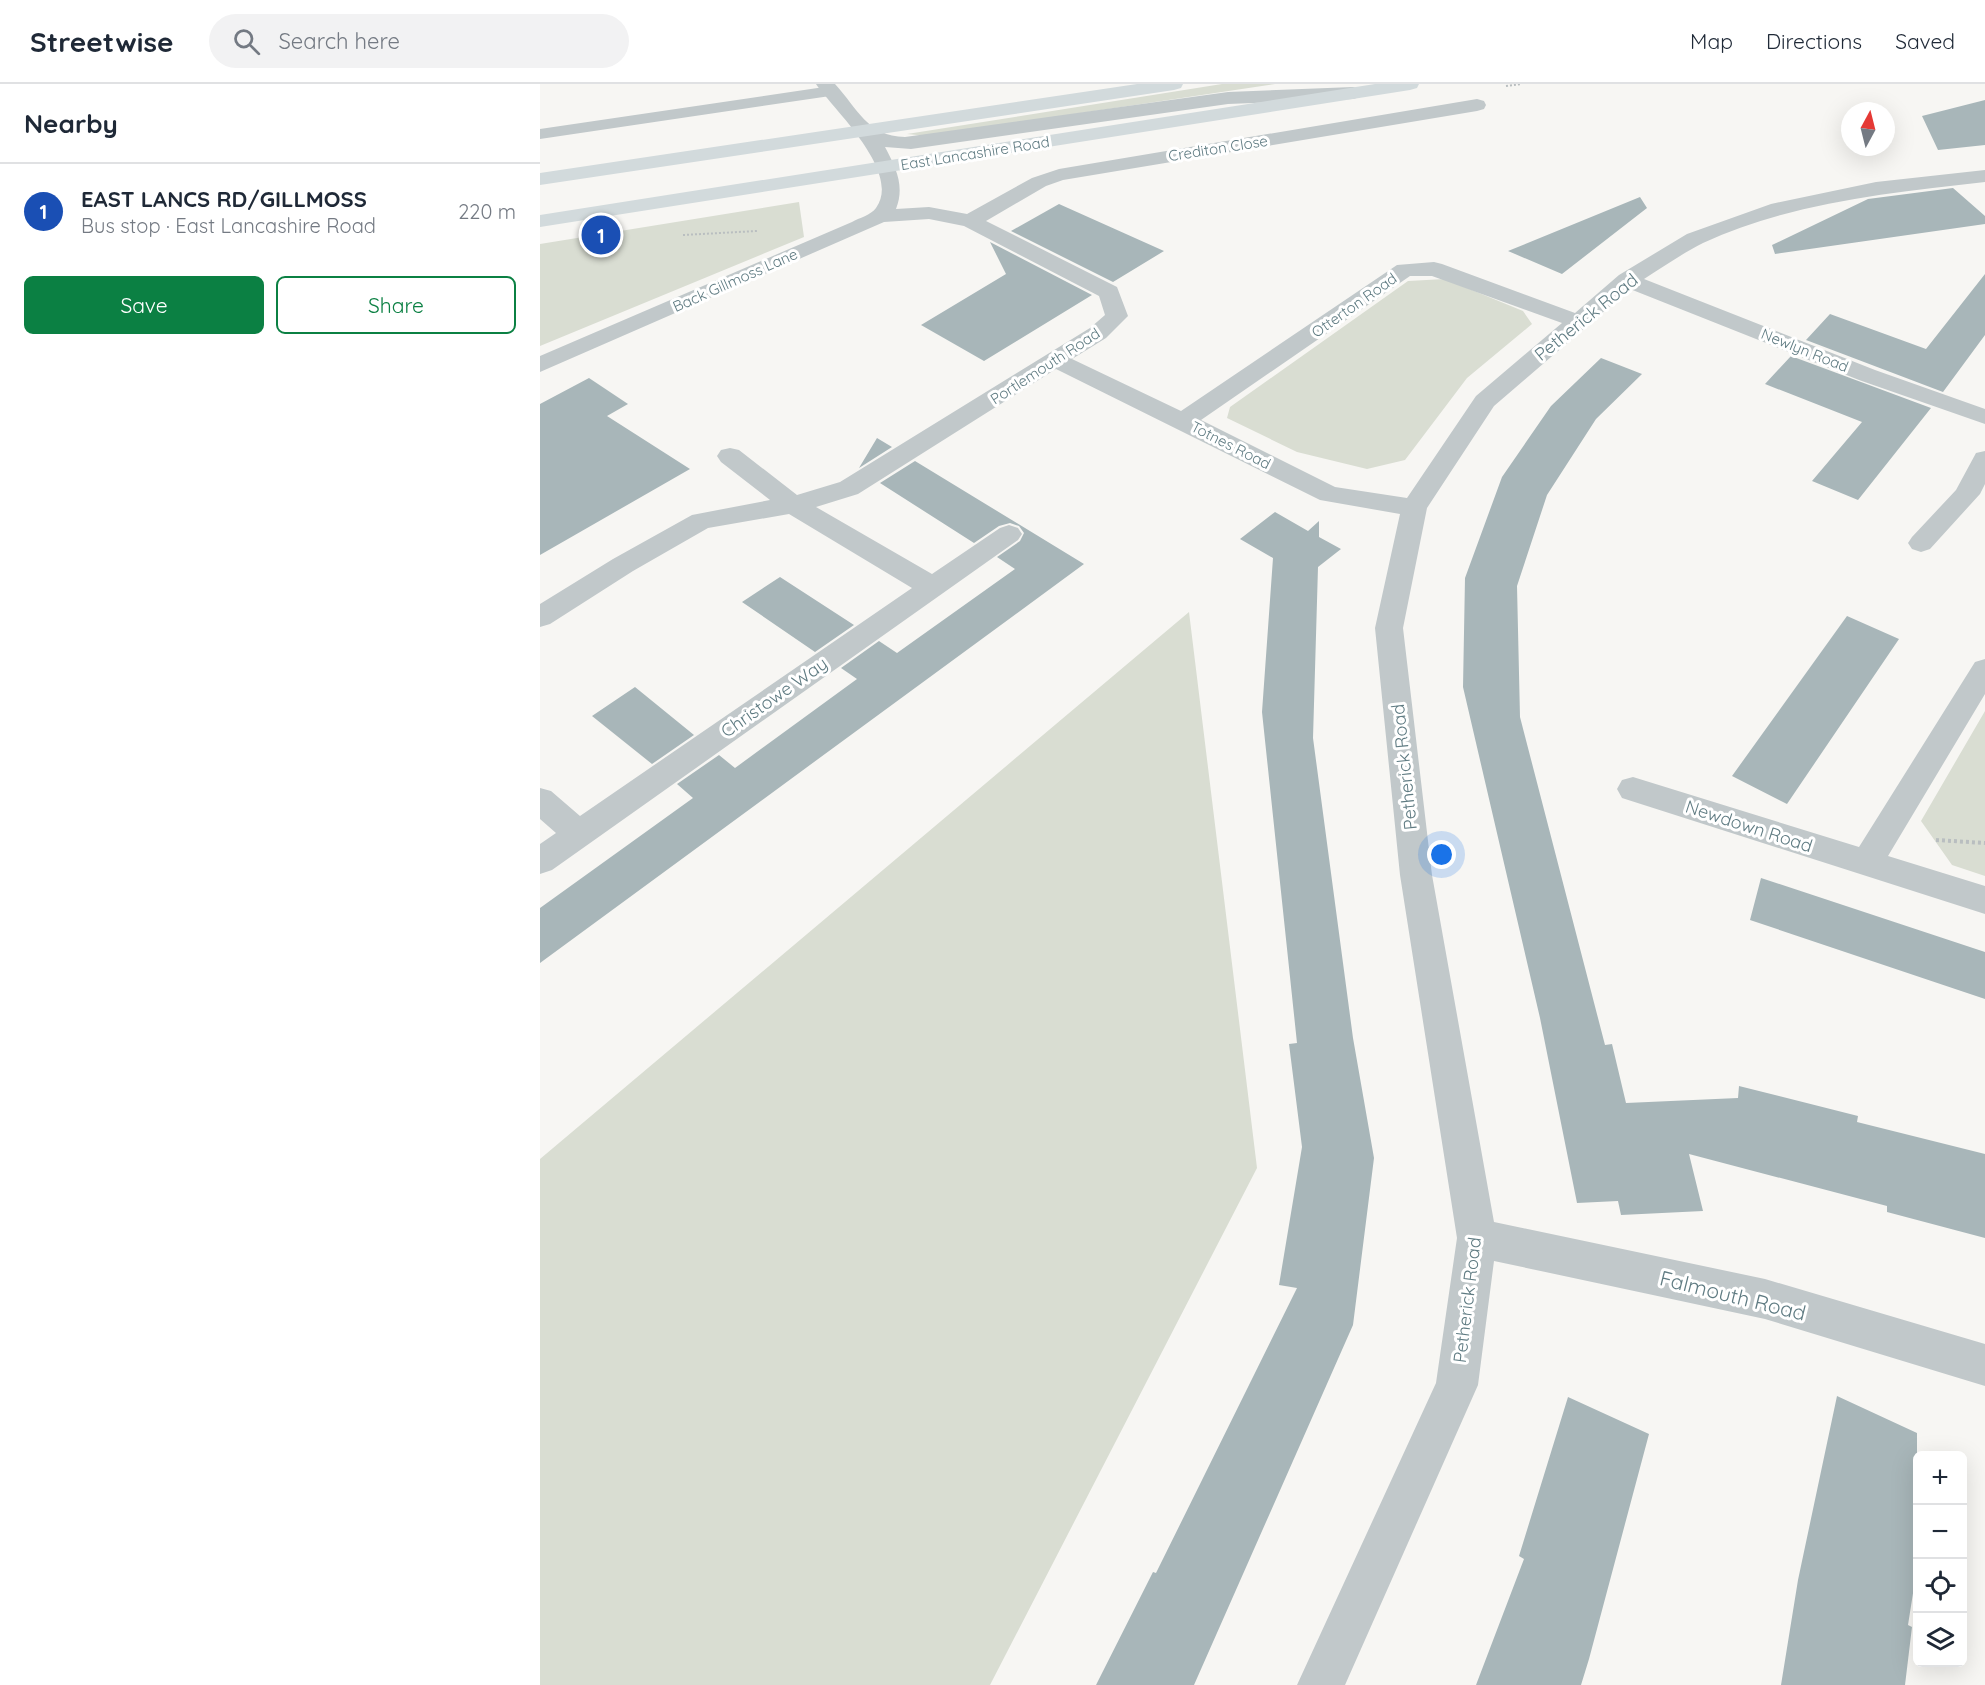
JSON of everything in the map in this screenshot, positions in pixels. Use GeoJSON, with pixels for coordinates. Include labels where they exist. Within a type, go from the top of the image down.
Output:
{"type":"FeatureCollection","features":[{"type":"Feature","properties":{"kind":"highway"},"geometry":{"type":"LineString","coordinates":[[540,179],[1174,84]]}},
{"type":"Feature","properties":{"kind":"highway","name":"East Lancashire Road"},"geometry":{"type":"LineString","coordinates":[[540,221],[1410,84]]}},
{"type":"Feature","properties":{"kind":"street"},"geometry":{"type":"LineString","coordinates":[[828,87],[864,131],[892,182],[889,204],[879,216]]}},
{"type":"Feature","properties":{"kind":"street"},"geometry":{"type":"LineString","coordinates":[[864,131],[875,139],[911,143],[1228,98],[1356,93]]}},
{"type":"Feature","properties":{"kind":"street","name":"Crediton Close"},"geometry":{"type":"LineString","coordinates":[[970,221],[1039,182],[1059,175],[1477,105]]}},
{"type":"Feature","properties":{"kind":"street","name":"Petherick Road"},"geometry":{"type":"LineString","coordinates":[[1321,1685],[1457,1385],[1477,1238],[1416,875],[1389,628],[1414,508],[1485,401],[1627,280],[1695,239],[1778,208],[1876,188],[1985,176]]}},
{"type":"Feature","properties":{"kind":"street","name":"Portlemouth Road"},"geometry":{"type":"LineString","coordinates":[[540,617],[623,564],[701,521],[793,504],[849,488],[1098,333],[1117,316],[1109,292],[970,221],[929,213],[879,216]]}},
{"type":"Feature","properties":{"kind":"street","name":"Back Gillmoss Lane"},"geometry":{"type":"LineString","coordinates":[[540,365],[879,216]]}},
{"type":"Feature","properties":{"kind":"street","name":"Otterton Road"},"geometry":{"type":"LineString","coordinates":[[1183,421],[1405,270],[1434,268],[1577,321]]}},
{"type":"Feature","properties":{"kind":"street","name":"Newlyn Road"},"geometry":{"type":"LineString","coordinates":[[1627,280],[1867,375],[1985,417]]}},
{"type":"Feature","properties":{"kind":"street","name":"Totnes Road"},"geometry":{"type":"LineString","coordinates":[[1055,360],[1329,494],[1414,508]]}},
{"type":"Feature","properties":{"kind":"street"},"geometry":{"type":"LineString","coordinates":[[730,456],[793,504],[932,587]]}},
{"type":"Feature","properties":{"kind":"street"},"geometry":{"type":"LineString","coordinates":[[1921,543],[1976,497],[1985,459]]}},
{"type":"Feature","properties":{"kind":"street","name":"Christowe Way"},"geometry":{"type":"LineString","coordinates":[[540,861],[1009,534]]}},
{"type":"Feature","properties":{"kind":"street"},"geometry":{"type":"LineString","coordinates":[[1866,864],[1985,669]]}},
{"type":"Feature","properties":{"kind":"street","name":"Newdown Road"},"geometry":{"type":"LineString","coordinates":[[1633,789],[1985,900]]}},
{"type":"Feature","properties":{"kind":"street"},"geometry":{"type":"LineString","coordinates":[[540,800],[579,834]]}},
{"type":"Feature","properties":{"kind":"street","name":"Falmouth Road"},"geometry":{"type":"LineString","coordinates":[[1477,1238],[1765,1299],[1985,1365]]}},
{"type":"Feature","properties":{"kind":"lane"},"geometry":{"type":"LineString","coordinates":[[540,134],[828,87]]}},
{"type":"Feature","properties":{"kind":"path"},"geometry":{"type":"LineString","coordinates":[[681,235],[764,231]]}},
{"type":"Feature","properties":{"kind":"shaded area"},"geometry":{"type":"Polygon","coordinates":[[[1222,84],[1275,84],[927,136],[907,134],[1222,84]]]}},
{"type":"Feature","properties":{"kind":"shaded area"},"geometry":{"type":"Polygon","coordinates":[[[799,202],[804,237],[540,346],[540,244],[799,202]]]}},
{"type":"Feature","properties":{"kind":"shaded area"},"geometry":{"type":"Polygon","coordinates":[[[1445,279],[1523,311],[1532,324],[1467,378],[1405,460],[1367,469],[1297,452],[1227,418],[1230,407],[1408,281],[1445,279]]]}},
{"type":"Feature","properties":{"kind":"shaded area"},"geometry":{"type":"Polygon","coordinates":[[[1189,612],[1257,1168],[990,1685],[540,1685],[540,1159],[1189,612]]]}},
{"type":"Feature","properties":{"kind":"shaded area"},"geometry":{"type":"Polygon","coordinates":[[[1985,711],[1985,876],[1952,865],[1921,821],[1985,711]]]}},
{"type":"Feature","properties":{"kind":"building"},"geometry":{"type":"Polygon","coordinates":[[[1985,100],[1985,145],[1938,150],[1922,116],[1985,100]]]}},
{"type":"Feature","properties":{"kind":"building"},"geometry":{"type":"Polygon","coordinates":[[[1953,188],[1985,216],[1985,224],[1775,254],[1772,245],[1868,199],[1953,188]]]}},
{"type":"Feature","properties":{"kind":"building"},"geometry":{"type":"Polygon","coordinates":[[[1640,197],[1647,208],[1562,274],[1508,251],[1640,197]]]}},
{"type":"Feature","properties":{"kind":"building"},"geometry":{"type":"Polygon","coordinates":[[[1059,204],[1164,251],[1113,282],[1011,231],[1059,204]]]}},
{"type":"Feature","properties":{"kind":"building"},"geometry":{"type":"Polygon","coordinates":[[[990,242],[1092,295],[984,361],[921,325],[1006,274],[990,242]]]}},
{"type":"Feature","properties":{"kind":"building"},"geometry":{"type":"Polygon","coordinates":[[[1985,274],[1985,335],[1943,392],[1806,340],[1830,314],[1926,349],[1985,274]]]}},
{"type":"Feature","properties":{"kind":"building"},"geometry":{"type":"Polygon","coordinates":[[[1791,356],[1931,408],[1858,500],[1812,481],[1862,422],[1765,384],[1791,356]]]}},
{"type":"Feature","properties":{"kind":"building"},"geometry":{"type":"Polygon","coordinates":[[[1601,358],[1642,374],[1596,419],[1547,495],[1517,586],[1520,717],[1605,1045],[1612,1044],[1626,1103],[1738,1098],[1739,1086],[1858,1116],[1857,1122],[1985,1154],[1985,1238],[1887,1212],[1887,1206],[1689,1154],[1703,1211],[1621,1215],[1618,1201],[1577,1203],[1540,1018],[1463,687],[1465,578],[1502,477],[1551,406],[1601,358]]]}},
{"type":"Feature","properties":{"kind":"building"},"geometry":{"type":"Polygon","coordinates":[[[589,378],[628,404],[607,416],[690,469],[540,555],[540,404],[589,378]]]}},
{"type":"Feature","properties":{"kind":"building"},"geometry":{"type":"Polygon","coordinates":[[[877,438],[892,447],[859,468],[877,438]]]}},
{"type":"Feature","properties":{"kind":"building"},"geometry":{"type":"Polygon","coordinates":[[[915,461],[1084,564],[540,963],[540,908],[693,798],[677,784],[719,755],[735,768],[857,679],[841,668],[879,641],[897,653],[1015,569],[997,557],[1020,541],[1024,533],[1019,526],[1010,523],[999,526],[974,543],[880,483],[915,461]]]}},
{"type":"Feature","properties":{"kind":"building"},"geometry":{"type":"Polygon","coordinates":[[[1275,512],[1308,531],[1319,521],[1319,537],[1341,549],[1318,567],[1313,738],[1353,1038],[1374,1158],[1353,1325],[1194,1685],[1096,1685],[1153,1572],[1156,1573],[1297,1288],[1279,1285],[1302,1147],[1289,1044],[1297,1043],[1262,712],[1273,558],[1240,539],[1275,512]]]}},
{"type":"Feature","properties":{"kind":"building"},"geometry":{"type":"Polygon","coordinates":[[[780,577],[854,625],[815,652],[742,602],[780,577]]]}},
{"type":"Feature","properties":{"kind":"building"},"geometry":{"type":"Polygon","coordinates":[[[1847,616],[1899,639],[1787,804],[1732,776],[1847,616]]]}},
{"type":"Feature","properties":{"kind":"building"},"geometry":{"type":"Polygon","coordinates":[[[635,687],[694,735],[652,764],[592,716],[635,687]]]}},
{"type":"Feature","properties":{"kind":"building"},"geometry":{"type":"Polygon","coordinates":[[[1761,878],[1985,952],[1985,999],[1750,920],[1761,878]]]}},
{"type":"Feature","properties":{"kind":"building"},"geometry":{"type":"Polygon","coordinates":[[[1837,1396],[1917,1433],[1917,1451],[1913,1451],[1913,1593],[1908,1625],[1912,1627],[1905,1685],[1781,1685],[1798,1580],[1837,1396]]]}},
{"type":"Feature","properties":{"kind":"building"},"geometry":{"type":"Polygon","coordinates":[[[1568,1397],[1649,1434],[1581,1685],[1476,1685],[1524,1559],[1519,1556],[1568,1397]]]}},
{"type":"Feature","properties":{"kind":"place","name":"EAST LANCS RD/GILLMOSS"},"geometry":{"type":"Point","coordinates":[601,235]}}]}
